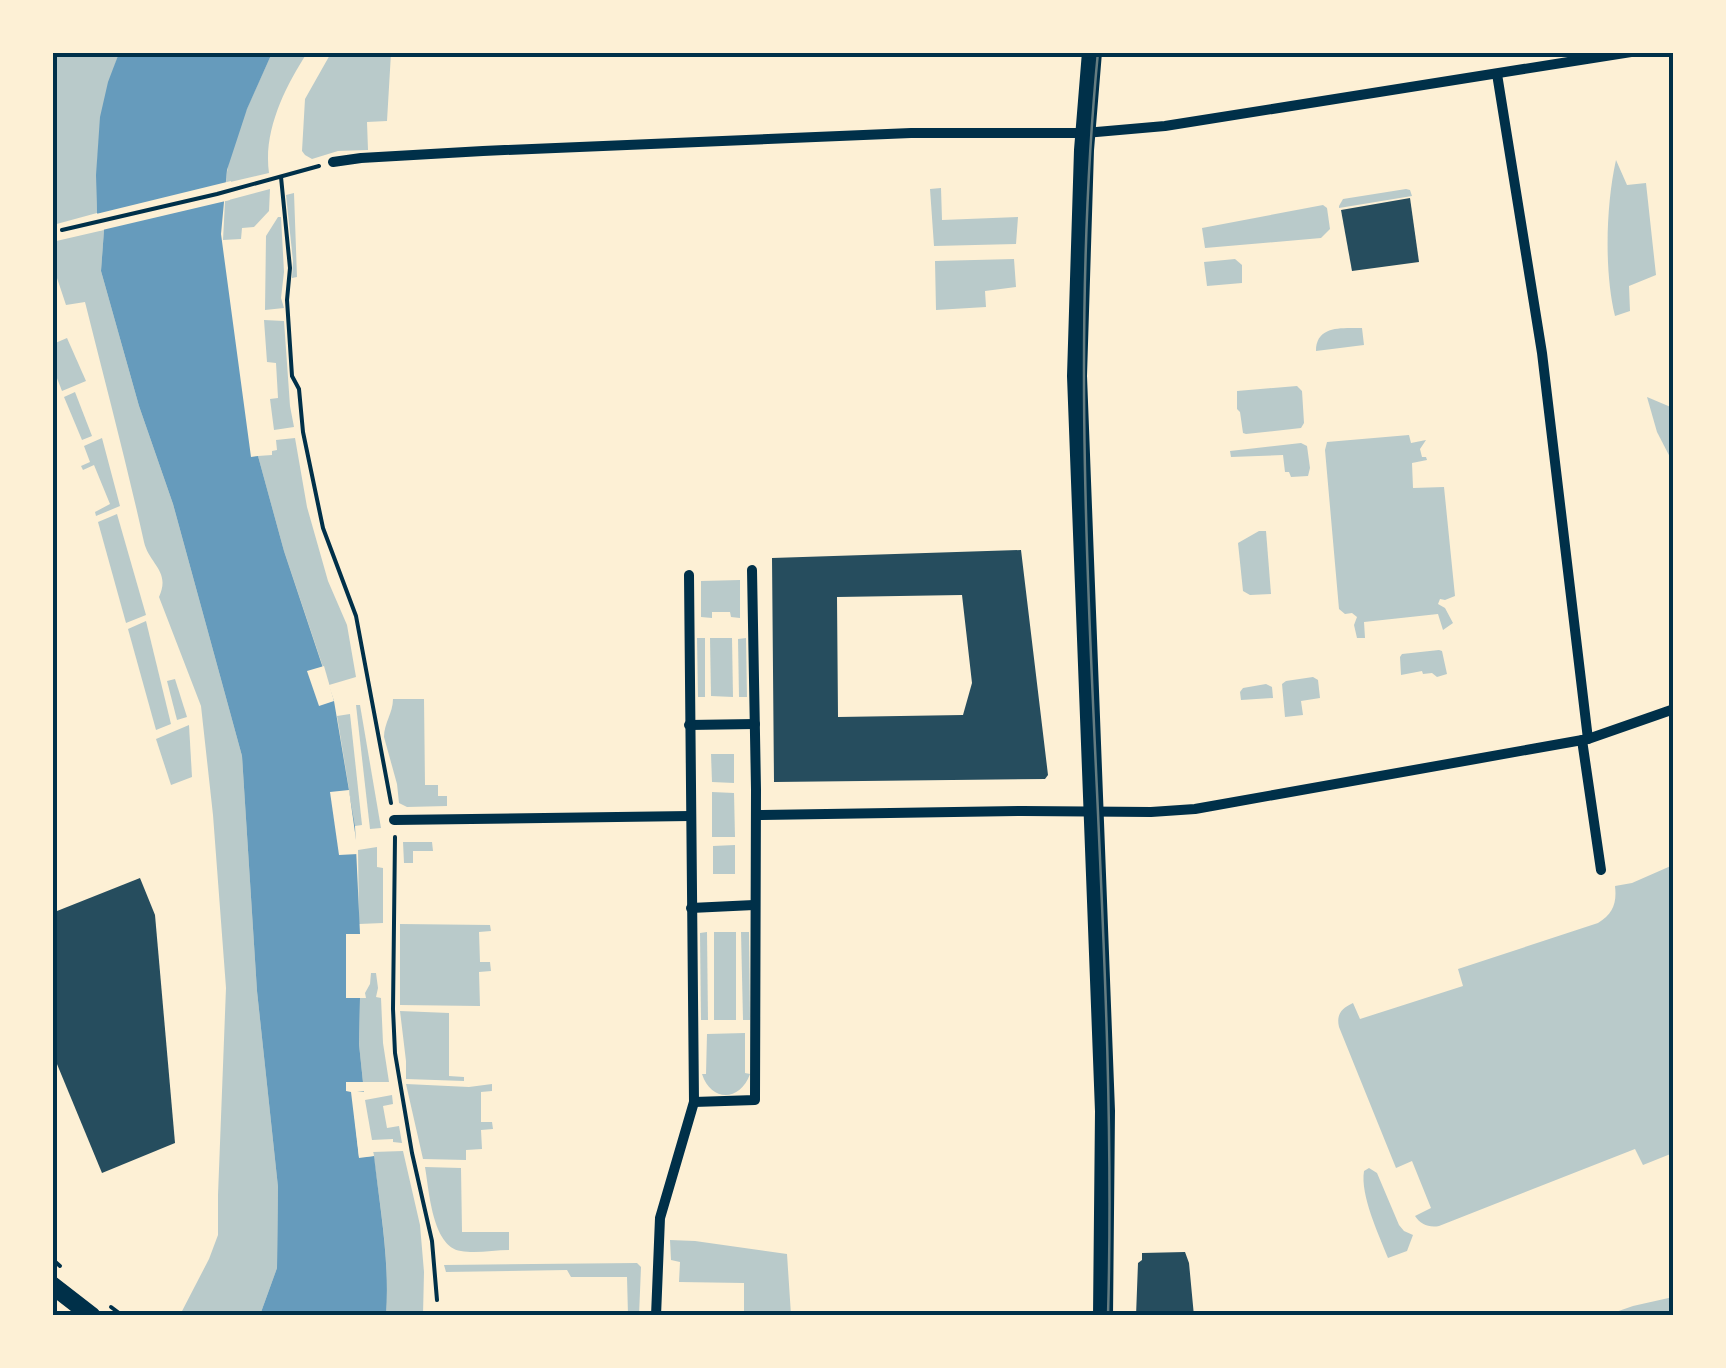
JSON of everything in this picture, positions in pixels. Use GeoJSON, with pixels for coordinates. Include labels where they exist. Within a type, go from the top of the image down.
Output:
{"type":"FeatureCollection","features":[{"type":"Feature","properties":{"kind":"main road"},"geometry":{"type":"LineString","coordinates":[[1092,52],[1085,133],[1077,376],[1105,1111],[1103,1316]]}},
{"type":"Feature","properties":{"kind":"street"},"geometry":{"type":"LineString","coordinates":[[334,162],[521,149],[911,133],[1085,133],[1165,126],[1631,52]]}},
{"type":"Feature","properties":{"kind":"street"},"geometry":{"type":"LineString","coordinates":[[1497,74],[1542,353],[1600,870]]}},
{"type":"Feature","properties":{"kind":"street"},"geometry":{"type":"LineString","coordinates":[[694,1102],[755,1100],[752,570]]}},
{"type":"Feature","properties":{"kind":"street"},"geometry":{"type":"LineString","coordinates":[[656,1316],[660,1218],[694,1102],[689,574]]}},
{"type":"Feature","properties":{"kind":"street"},"geometry":{"type":"LineString","coordinates":[[756,815],[1195,809],[1585,740],[1674,710]]}},
{"type":"Feature","properties":{"kind":"street"},"geometry":{"type":"LineString","coordinates":[[689,725],[755,724]]}},
{"type":"Feature","properties":{"kind":"street"},"geometry":{"type":"LineString","coordinates":[[394,820],[690,816]]}},
{"type":"Feature","properties":{"kind":"street"},"geometry":{"type":"LineString","coordinates":[[692,908],[754,905]]}},
{"type":"Feature","properties":{"kind":"street"},"geometry":{"type":"LineString","coordinates":[[52,1285],[92,1316]]}},
{"type":"Feature","properties":{"kind":"path"},"geometry":{"type":"LineString","coordinates":[[62,230],[334,162]]}},
{"type":"Feature","properties":{"kind":"path"},"geometry":{"type":"LineString","coordinates":[[281,177],[290,268],[287,300],[292,376],[299,389],[303,432],[323,528],[356,616],[394,820],[395,1052],[432,1242],[436,1300]]}},
{"type":"Feature","properties":{"kind":"shaded area"},"geometry":{"type":"Polygon","coordinates":[[[53,53],[119,53],[100,132],[97,213],[53,225],[53,53]]]}},
{"type":"Feature","properties":{"kind":"shaded area"},"geometry":{"type":"Polygon","coordinates":[[[272,53],[307,53],[278,110],[269,141],[269,173],[226,183],[237,134],[272,53]]]}},
{"type":"Feature","properties":{"kind":"shaded area"},"geometry":{"type":"Polygon","coordinates":[[[331,53],[391,53],[387,121],[367,122],[368,150],[338,151],[312,159],[302,151],[305,99],[331,53]]]}},
{"type":"Feature","properties":{"kind":"shaded area"},"geometry":{"type":"Polygon","coordinates":[[[1616,160],[1627,185],[1646,183],[1656,275],[1629,286],[1630,311],[1615,316],[1608,238],[1616,160]]]}},
{"type":"Feature","properties":{"kind":"shaded area"},"geometry":{"type":"Polygon","coordinates":[[[941,188],[942,220],[1018,217],[1016,244],[934,246],[930,189],[941,188]]]}},
{"type":"Feature","properties":{"kind":"shaded area"},"geometry":{"type":"Polygon","coordinates":[[[270,189],[269,211],[254,227],[242,228],[241,239],[223,240],[225,201],[270,189]]]}},
{"type":"Feature","properties":{"kind":"shaded area"},"geometry":{"type":"Polygon","coordinates":[[[1406,189],[1412,196],[1339,208],[1343,199],[1406,189]]]}},
{"type":"Feature","properties":{"kind":"shaded area"},"geometry":{"type":"Polygon","coordinates":[[[294,193],[297,277],[292,278],[286,195],[294,193]]]}},
{"type":"Feature","properties":{"kind":"shaded area"},"geometry":{"type":"Polygon","coordinates":[[[1323,205],[1330,229],[1321,238],[1205,248],[1202,228],[1323,205]]]}},
{"type":"Feature","properties":{"kind":"shaded area"},"geometry":{"type":"Polygon","coordinates":[[[278,217],[284,308],[265,310],[266,236],[278,217]]]}},
{"type":"Feature","properties":{"kind":"shaded area"},"geometry":{"type":"Polygon","coordinates":[[[104,230],[101,271],[139,406],[173,504],[242,756],[257,991],[278,1187],[277,1268],[260,1315],[180,1315],[218,1235],[226,988],[201,706],[159,597],[161,574],[144,542],[85,302],[66,305],[53,266],[52,242],[104,230]]]}},
{"type":"Feature","properties":{"kind":"shaded area"},"geometry":{"type":"Polygon","coordinates":[[[1014,259],[1016,287],[985,291],[986,307],[936,310],[935,261],[1014,259]]]}},
{"type":"Feature","properties":{"kind":"shaded area"},"geometry":{"type":"Polygon","coordinates":[[[1235,259],[1242,265],[1242,283],[1207,286],[1204,262],[1235,259]]]}},
{"type":"Feature","properties":{"kind":"shaded area"},"geometry":{"type":"Polygon","coordinates":[[[264,320],[284,321],[294,427],[274,430],[270,399],[278,398],[276,363],[267,362],[264,320]]]}},
{"type":"Feature","properties":{"kind":"shaded area"},"geometry":{"type":"Polygon","coordinates":[[[1362,328],[1364,345],[1316,351],[1325,332],[1362,328]]]}},
{"type":"Feature","properties":{"kind":"shaded area"},"geometry":{"type":"Polygon","coordinates":[[[67,338],[86,381],[62,391],[53,368],[53,344],[67,338]]]}},
{"type":"Feature","properties":{"kind":"shaded area"},"geometry":{"type":"Polygon","coordinates":[[[1297,386],[1302,391],[1301,428],[1243,433],[1237,391],[1297,386]]]}},
{"type":"Feature","properties":{"kind":"shaded area"},"geometry":{"type":"Polygon","coordinates":[[[75,392],[92,436],[82,440],[64,397],[75,392]]]}},
{"type":"Feature","properties":{"kind":"shaded area"},"geometry":{"type":"Polygon","coordinates":[[[1647,397],[1673,408],[1673,463],[1657,432],[1647,397]]]}},
{"type":"Feature","properties":{"kind":"shaded area"},"geometry":{"type":"Polygon","coordinates":[[[1409,435],[1411,443],[1426,440],[1420,449],[1427,460],[1412,463],[1413,488],[1444,487],[1455,596],[1440,599],[1438,604],[1445,608],[1453,623],[1443,630],[1438,614],[1364,622],[1365,638],[1357,638],[1357,617],[1339,609],[1327,442],[1409,435]]]}},
{"type":"Feature","properties":{"kind":"shaded area"},"geometry":{"type":"Polygon","coordinates":[[[102,438],[120,506],[96,516],[95,512],[110,504],[94,465],[83,470],[81,466],[90,462],[84,446],[102,438]]]}},
{"type":"Feature","properties":{"kind":"shaded area"},"geometry":{"type":"Polygon","coordinates":[[[295,438],[307,507],[328,581],[347,625],[356,677],[329,685],[284,551],[258,456],[272,455],[277,450],[276,440],[295,438]]]}},
{"type":"Feature","properties":{"kind":"shaded area"},"geometry":{"type":"Polygon","coordinates":[[[1301,443],[1307,446],[1308,476],[1291,477],[1285,472],[1283,455],[1231,457],[1230,451],[1301,443]]]}},
{"type":"Feature","properties":{"kind":"shaded area"},"geometry":{"type":"Polygon","coordinates":[[[117,514],[146,615],[126,623],[98,522],[117,514]]]}},
{"type":"Feature","properties":{"kind":"shaded area"},"geometry":{"type":"Polygon","coordinates":[[[1266,531],[1271,594],[1250,595],[1243,591],[1238,543],[1266,531]]]}},
{"type":"Feature","properties":{"kind":"shaded area"},"geometry":{"type":"Polygon","coordinates":[[[740,580],[740,618],[731,617],[730,612],[712,612],[712,618],[701,617],[701,581],[740,580]]]}},
{"type":"Feature","properties":{"kind":"shaded area"},"geometry":{"type":"Polygon","coordinates":[[[146,621],[171,724],[156,730],[128,629],[146,621]]]}},
{"type":"Feature","properties":{"kind":"shaded area"},"geometry":{"type":"Polygon","coordinates":[[[697,638],[705,638],[705,697],[698,697],[697,638]]]}},
{"type":"Feature","properties":{"kind":"shaded area"},"geometry":{"type":"Polygon","coordinates":[[[710,638],[732,638],[733,697],[711,696],[710,638]]]}},
{"type":"Feature","properties":{"kind":"shaded area"},"geometry":{"type":"Polygon","coordinates":[[[746,638],[747,697],[739,697],[738,639],[746,638]]]}},
{"type":"Feature","properties":{"kind":"shaded area"},"geometry":{"type":"Polygon","coordinates":[[[1439,650],[1447,674],[1437,677],[1422,671],[1401,675],[1402,654],[1439,650]]]}},
{"type":"Feature","properties":{"kind":"shaded area"},"geometry":{"type":"Polygon","coordinates":[[[1313,677],[1318,680],[1320,698],[1301,701],[1303,715],[1285,717],[1282,684],[1313,677]]]}},
{"type":"Feature","properties":{"kind":"shaded area"},"geometry":{"type":"Polygon","coordinates":[[[175,679],[187,717],[177,720],[167,681],[175,679]]]}},
{"type":"Feature","properties":{"kind":"shaded area"},"geometry":{"type":"Polygon","coordinates":[[[1266,684],[1272,687],[1273,698],[1241,700],[1243,688],[1266,684]]]}},
{"type":"Feature","properties":{"kind":"shaded area"},"geometry":{"type":"Polygon","coordinates":[[[393,699],[424,699],[425,785],[438,785],[438,796],[447,796],[447,806],[407,807],[399,803],[384,737],[393,699]]]}},
{"type":"Feature","properties":{"kind":"shaded area"},"geometry":{"type":"Polygon","coordinates":[[[356,705],[360,705],[381,828],[370,829],[356,705]]]}},
{"type":"Feature","properties":{"kind":"shaded area"},"geometry":{"type":"Polygon","coordinates":[[[350,714],[362,825],[355,826],[337,716],[350,714]]]}},
{"type":"Feature","properties":{"kind":"shaded area"},"geometry":{"type":"Polygon","coordinates":[[[189,725],[192,777],[171,785],[156,739],[189,725]]]}},
{"type":"Feature","properties":{"kind":"shaded area"},"geometry":{"type":"Polygon","coordinates":[[[711,754],[734,754],[734,783],[712,782],[711,754]]]}},
{"type":"Feature","properties":{"kind":"shaded area"},"geometry":{"type":"Polygon","coordinates":[[[712,792],[734,793],[735,837],[712,837],[712,792]]]}},
{"type":"Feature","properties":{"kind":"shaded area"},"geometry":{"type":"Polygon","coordinates":[[[403,842],[432,842],[433,851],[413,851],[413,863],[404,863],[403,842]]]}},
{"type":"Feature","properties":{"kind":"shaded area"},"geometry":{"type":"Polygon","coordinates":[[[735,845],[735,874],[713,874],[713,846],[735,845]]]}},
{"type":"Feature","properties":{"kind":"shaded area"},"geometry":{"type":"Polygon","coordinates":[[[377,847],[377,867],[383,868],[383,923],[359,924],[358,850],[377,847]]]}},
{"type":"Feature","properties":{"kind":"shaded area"},"geometry":{"type":"Polygon","coordinates":[[[1673,865],[1673,1153],[1643,1165],[1635,1149],[1439,1226],[1422,1223],[1415,1216],[1431,1208],[1412,1161],[1396,1168],[1339,1027],[1341,1012],[1353,1003],[1360,1019],[1463,986],[1458,969],[1598,923],[1613,908],[1615,886],[1673,865]]]}},
{"type":"Feature","properties":{"kind":"shaded area"},"geometry":{"type":"Polygon","coordinates":[[[400,924],[490,925],[491,931],[479,932],[480,962],[490,962],[491,971],[479,972],[480,1006],[400,1005],[400,924]]]}},
{"type":"Feature","properties":{"kind":"shaded area"},"geometry":{"type":"Polygon","coordinates":[[[707,932],[708,1020],[701,1020],[700,933],[707,932]]]}},
{"type":"Feature","properties":{"kind":"shaded area"},"geometry":{"type":"Polygon","coordinates":[[[714,932],[736,932],[736,1020],[714,1020],[714,932]]]}},
{"type":"Feature","properties":{"kind":"shaded area"},"geometry":{"type":"Polygon","coordinates":[[[741,932],[749,932],[750,1020],[743,1020],[741,932]]]}},
{"type":"Feature","properties":{"kind":"shaded area"},"geometry":{"type":"Polygon","coordinates":[[[371,973],[376,973],[376,997],[381,998],[389,1082],[363,1082],[360,998],[366,998],[371,973]]]}},
{"type":"Feature","properties":{"kind":"shaded area"},"geometry":{"type":"Polygon","coordinates":[[[400,1011],[449,1013],[449,1076],[464,1077],[464,1081],[406,1079],[400,1011]]]}},
{"type":"Feature","properties":{"kind":"shaded area"},"geometry":{"type":"Polygon","coordinates":[[[745,1033],[745,1073],[750,1074],[740,1090],[719,1094],[702,1074],[706,1074],[707,1034],[745,1033]]]}},
{"type":"Feature","properties":{"kind":"shaded area"},"geometry":{"type":"Polygon","coordinates":[[[406,1084],[492,1084],[492,1091],[481,1092],[481,1122],[492,1122],[493,1129],[481,1130],[482,1149],[466,1150],[466,1160],[423,1159],[406,1084]]]}},
{"type":"Feature","properties":{"kind":"shaded area"},"geometry":{"type":"Polygon","coordinates":[[[392,1095],[393,1104],[383,1106],[387,1128],[399,1126],[402,1143],[393,1139],[372,1140],[365,1100],[392,1095]]]}},
{"type":"Feature","properties":{"kind":"shaded area"},"geometry":{"type":"Polygon","coordinates":[[[403,1151],[420,1225],[423,1315],[386,1315],[385,1254],[373,1152],[403,1151]]]}},
{"type":"Feature","properties":{"kind":"shaded area"},"geometry":{"type":"Polygon","coordinates":[[[425,1167],[461,1168],[462,1232],[509,1232],[509,1250],[467,1252],[451,1247],[434,1216],[425,1167]]]}},
{"type":"Feature","properties":{"kind":"shaded area"},"geometry":{"type":"Polygon","coordinates":[[[1369,1168],[1377,1173],[1399,1225],[1413,1235],[1407,1251],[1388,1258],[1365,1191],[1364,1171],[1369,1168]]]}},
{"type":"Feature","properties":{"kind":"shaded area"},"geometry":{"type":"Polygon","coordinates":[[[670,1240],[787,1254],[791,1315],[744,1315],[744,1283],[679,1282],[680,1262],[671,1260],[670,1240]]]}},
{"type":"Feature","properties":{"kind":"shaded area"},"geometry":{"type":"Polygon","coordinates":[[[637,1263],[641,1267],[639,1316],[628,1315],[627,1277],[571,1277],[567,1270],[446,1272],[444,1265],[637,1263]]]}},
{"type":"Feature","properties":{"kind":"shaded area"},"geometry":{"type":"Polygon","coordinates":[[[1673,1297],[1671,1315],[1607,1315],[1633,1306],[1673,1297]]]}},
{"type":"Feature","properties":{"kind":"water"},"geometry":{"type":"Polygon","coordinates":[[[119,53],[272,53],[247,109],[227,170],[221,234],[251,457],[258,456],[284,551],[334,701],[355,826],[360,934],[346,935],[346,998],[360,998],[364,1092],[352,1092],[359,1157],[374,1156],[386,1256],[386,1315],[260,1315],[277,1268],[278,1187],[257,991],[242,756],[173,504],[139,406],[101,271],[104,230],[97,213],[96,175],[100,117],[119,53]]]}},
{"type":"Feature","properties":{"kind":"pier"},"geometry":{"type":"Polygon","coordinates":[[[231,181],[230,200],[98,231],[92,215],[231,181]]]}},
{"type":"Feature","properties":{"kind":"pier"},"geometry":{"type":"Polygon","coordinates":[[[324,666],[334,701],[319,706],[307,671],[324,666]]]}},
{"type":"Feature","properties":{"kind":"pier"},"geometry":{"type":"Polygon","coordinates":[[[349,790],[358,854],[339,855],[330,792],[349,790]]]}},
{"type":"Feature","properties":{"kind":"pier"},"geometry":{"type":"Polygon","coordinates":[[[346,934],[360,934],[360,939],[351,939],[351,994],[360,993],[360,998],[346,998],[346,934]]]}},
{"type":"Feature","properties":{"kind":"pier"},"geometry":{"type":"Polygon","coordinates":[[[346,1082],[368,1082],[368,1091],[357,1092],[364,1092],[364,1097],[357,1097],[363,1152],[373,1151],[374,1156],[359,1158],[351,1092],[346,1091],[346,1082]]]}},
{"type":"Feature","properties":{"kind":"building"},"geometry":{"type":"Polygon","coordinates":[[[1410,198],[1419,262],[1352,271],[1341,210],[1410,198]]]}},
{"type":"Feature","properties":{"kind":"building"},"geometry":{"type":"Polygon","coordinates":[[[1021,550],[1048,775],[1045,779],[774,782],[772,558],[1021,550]],[[962,595],[837,597],[838,717],[963,715],[972,683],[962,595]]]}},
{"type":"Feature","properties":{"kind":"building"},"geometry":{"type":"Polygon","coordinates":[[[140,878],[155,915],[175,1143],[102,1173],[52,1052],[52,913],[140,878]]]}},
{"type":"Feature","properties":{"kind":"building"},"geometry":{"type":"Polygon","coordinates":[[[1185,1252],[1194,1316],[1136,1316],[1138,1263],[1142,1253],[1185,1252]]]}},
{"type":"Feature","properties":{"kind":"tram line"},"geometry":{"type":"LineString","coordinates":[[1098,52],[1087,210],[1084,368],[1086,526],[1106,1000],[1108,1316]]}}]}
